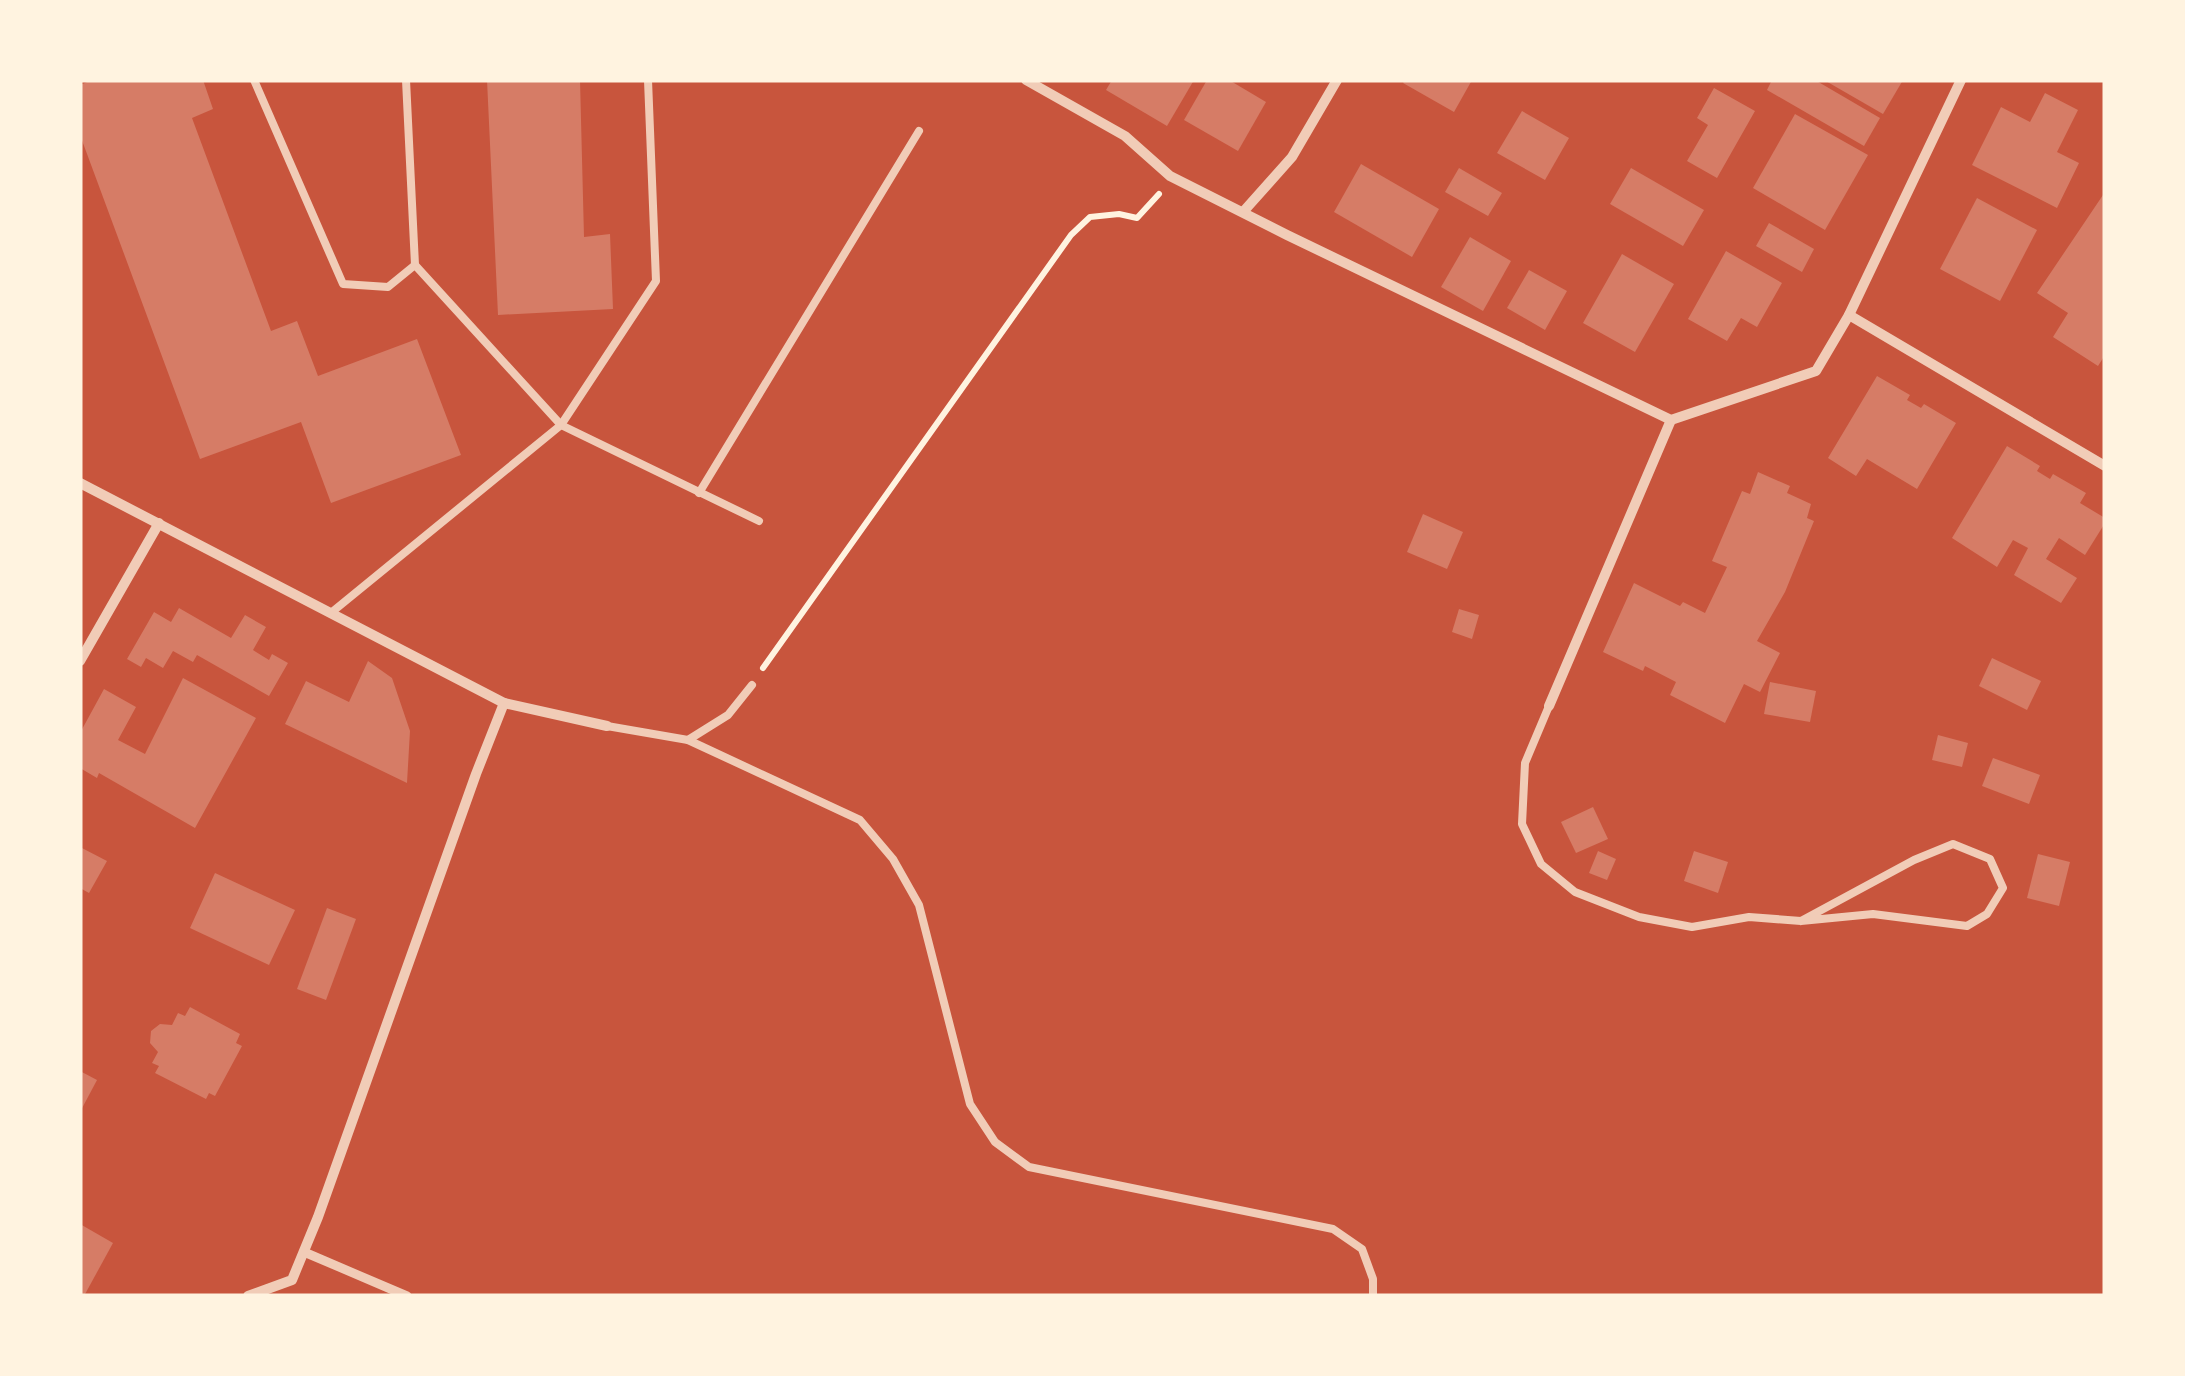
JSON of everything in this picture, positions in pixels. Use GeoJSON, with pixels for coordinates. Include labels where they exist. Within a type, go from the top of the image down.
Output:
{"type":"FeatureCollection","features":[{"type":"Feature","properties":{"kind":"street"},"geometry":{"type":"LineString","coordinates":[[1026,80],[1124,136],[1170,176],[1671,420],[1816,371],[1849,315],[1961,80]]}},
{"type":"Feature","properties":{"kind":"street"},"geometry":{"type":"LineString","coordinates":[[1243,212],[1292,157],[1336,80]]}},
{"type":"Feature","properties":{"kind":"street"},"geometry":{"type":"LineString","coordinates":[[1849,315],[2105,466]]}},
{"type":"Feature","properties":{"kind":"street"},"geometry":{"type":"LineString","coordinates":[[1550,706],[1671,420]]}},
{"type":"Feature","properties":{"kind":"street"},"geometry":{"type":"LineString","coordinates":[[80,483],[504,703],[607,726]]}},
{"type":"Feature","properties":{"kind":"street"},"geometry":{"type":"LineString","coordinates":[[80,661],[158,523]]}},
{"type":"Feature","properties":{"kind":"street"},"geometry":{"type":"LineString","coordinates":[[289,1296],[504,703]]}},
{"type":"Feature","properties":{"kind":"street"},"geometry":{"type":"LineString","coordinates":[[304,1252],[407,1296]]}},
{"type":"Feature","properties":{"kind":"street"},"geometry":{"type":"LineString","coordinates":[[248,1296],[292,1280]]}},
{"type":"Feature","properties":{"kind":"lane"},"geometry":{"type":"LineString","coordinates":[[254,80],[343,284],[388,286],[415,265]]}},
{"type":"Feature","properties":{"kind":"lane"},"geometry":{"type":"LineString","coordinates":[[406,80],[415,265],[561,425],[759,522]]}},
{"type":"Feature","properties":{"kind":"lane"},"geometry":{"type":"LineString","coordinates":[[332,612],[561,425],[656,281],[648,80]]}},
{"type":"Feature","properties":{"kind":"lane"},"geometry":{"type":"LineString","coordinates":[[699,492],[919,131]]}},
{"type":"Feature","properties":{"kind":"lane"},"geometry":{"type":"LineString","coordinates":[[688,740],[728,714],[752,685]]}},
{"type":"Feature","properties":{"kind":"lane"},"geometry":{"type":"LineString","coordinates":[[1550,706],[1525,763],[1522,824],[1541,864],[1575,892],[1639,918],[1692,927],[1749,917],[1802,921],[1873,914],[1966,926],[1987,914],[2003,888],[1990,859],[1953,844],[1914,860],[1802,921]]}},
{"type":"Feature","properties":{"kind":"lane"},"geometry":{"type":"LineString","coordinates":[[607,726],[688,740],[860,820],[894,859],[919,906],[970,1104],[995,1142],[1029,1168],[1333,1230],[1362,1249],[1373,1278],[1373,1296]]}},
{"type":"Feature","properties":{"kind":"path"},"geometry":{"type":"LineString","coordinates":[[752,685],[1071,235],[1090,217],[1119,214],[1137,218],[1170,176]]}},
{"type":"Feature","properties":{"kind":"building"},"geometry":{"type":"Polygon","coordinates":[[[92,80],[203,80],[213,109],[192,118],[271,331],[297,321],[318,376],[417,339],[461,455],[331,503],[301,422],[200,459],[80,135],[80,85],[92,80]]]}},
{"type":"Feature","properties":{"kind":"building"},"geometry":{"type":"Polygon","coordinates":[[[487,80],[580,80],[584,237],[610,234],[613,309],[498,315],[487,80]]]}},
{"type":"Feature","properties":{"kind":"building"},"geometry":{"type":"Polygon","coordinates":[[[1112,80],[1194,80],[1167,126],[1106,90],[1112,80]]]}},
{"type":"Feature","properties":{"kind":"building"},"geometry":{"type":"Polygon","coordinates":[[[1207,80],[1229,80],[1266,102],[1238,151],[1184,120],[1207,80]]]}},
{"type":"Feature","properties":{"kind":"building"},"geometry":{"type":"Polygon","coordinates":[[[1472,80],[1454,112],[1403,83],[1472,80]]]}},
{"type":"Feature","properties":{"kind":"building"},"geometry":{"type":"Polygon","coordinates":[[[1772,80],[1815,80],[1880,118],[1864,146],[1767,90],[1772,80]]]}},
{"type":"Feature","properties":{"kind":"building"},"geometry":{"type":"Polygon","coordinates":[[[1824,80],[1903,80],[1883,114],[1824,80]]]}},
{"type":"Feature","properties":{"kind":"building"},"geometry":{"type":"Polygon","coordinates":[[[1714,88],[1755,111],[1717,178],[1687,161],[1708,125],[1697,118],[1714,88]]]}},
{"type":"Feature","properties":{"kind":"building"},"geometry":{"type":"Polygon","coordinates":[[[2045,93],[2078,110],[2057,152],[2079,163],[2057,208],[1972,165],[2001,107],[2030,122],[2045,93]]]}},
{"type":"Feature","properties":{"kind":"building"},"geometry":{"type":"Polygon","coordinates":[[[1522,111],[1569,138],[1545,180],[1497,153],[1522,111]]]}},
{"type":"Feature","properties":{"kind":"building"},"geometry":{"type":"Polygon","coordinates":[[[1795,114],[1868,155],[1825,230],[1753,188],[1795,114]]]}},
{"type":"Feature","properties":{"kind":"building"},"geometry":{"type":"Polygon","coordinates":[[[1361,164],[1439,209],[1412,257],[1334,212],[1361,164]]]}},
{"type":"Feature","properties":{"kind":"building"},"geometry":{"type":"Polygon","coordinates":[[[1459,168],[1502,193],[1488,216],[1445,192],[1459,168]]]}},
{"type":"Feature","properties":{"kind":"building"},"geometry":{"type":"Polygon","coordinates":[[[1631,168],[1704,210],[1683,246],[1610,204],[1631,168]]]}},
{"type":"Feature","properties":{"kind":"building"},"geometry":{"type":"Polygon","coordinates":[[[2105,192],[2105,355],[2098,366],[2053,337],[2068,313],[2037,293],[2105,192]]]}},
{"type":"Feature","properties":{"kind":"building"},"geometry":{"type":"Polygon","coordinates":[[[1977,198],[2037,230],[2000,301],[1940,269],[1977,198]]]}},
{"type":"Feature","properties":{"kind":"building"},"geometry":{"type":"Polygon","coordinates":[[[1769,223],[1814,249],[1802,272],[1756,246],[1769,223]]]}},
{"type":"Feature","properties":{"kind":"building"},"geometry":{"type":"Polygon","coordinates":[[[1470,237],[1511,261],[1483,311],[1441,287],[1470,237]]]}},
{"type":"Feature","properties":{"kind":"building"},"geometry":{"type":"Polygon","coordinates":[[[1726,251],[1782,283],[1757,327],[1741,318],[1727,341],[1688,319],[1726,251]]]}},
{"type":"Feature","properties":{"kind":"building"},"geometry":{"type":"Polygon","coordinates":[[[1622,254],[1674,284],[1635,352],[1583,323],[1622,254]]]}},
{"type":"Feature","properties":{"kind":"building"},"geometry":{"type":"Polygon","coordinates":[[[1529,270],[1567,291],[1545,330],[1507,308],[1529,270]]]}},
{"type":"Feature","properties":{"kind":"building"},"geometry":{"type":"Polygon","coordinates":[[[1877,376],[1910,395],[1907,400],[1921,408],[1924,404],[1956,423],[1917,489],[1867,459],[1856,476],[1828,458],[1877,376]]]}},
{"type":"Feature","properties":{"kind":"building"},"geometry":{"type":"Polygon","coordinates":[[[2007,446],[2040,466],[2037,471],[2050,479],[2053,474],[2086,493],[2080,503],[2105,518],[2085,555],[2059,538],[2046,559],[2077,578],[2061,603],[2014,575],[2028,548],[2013,540],[1997,567],[1952,538],[2007,446]]]}},
{"type":"Feature","properties":{"kind":"building"},"geometry":{"type":"Polygon","coordinates":[[[1758,472],[1790,486],[1787,493],[1811,504],[1807,518],[1814,521],[1785,592],[1757,641],[1780,653],[1760,692],[1744,684],[1725,723],[1670,695],[1676,682],[1645,666],[1643,671],[1603,652],[1634,583],[1680,606],[1683,602],[1705,613],[1727,567],[1712,561],[1742,491],[1750,494],[1758,472]]]}},
{"type":"Feature","properties":{"kind":"building"},"geometry":{"type":"Polygon","coordinates":[[[1423,514],[1463,532],[1447,569],[1407,552],[1423,514]]]}},
{"type":"Feature","properties":{"kind":"building"},"geometry":{"type":"Polygon","coordinates":[[[179,608],[231,638],[245,615],[266,627],[253,650],[269,660],[272,654],[288,663],[269,696],[197,655],[193,662],[173,651],[163,668],[146,658],[141,667],[127,659],[154,612],[171,622],[179,608]]]}},
{"type":"Feature","properties":{"kind":"building"},"geometry":{"type":"Polygon","coordinates":[[[1459,609],[1479,615],[1472,639],[1452,632],[1459,609]]]}},
{"type":"Feature","properties":{"kind":"building"},"geometry":{"type":"Polygon","coordinates":[[[1992,658],[2041,681],[2027,710],[1979,686],[1992,658]]]}},
{"type":"Feature","properties":{"kind":"building"},"geometry":{"type":"Polygon","coordinates":[[[368,661],[392,678],[410,731],[407,783],[285,724],[306,681],[349,702],[368,661]]]}},
{"type":"Feature","properties":{"kind":"building"},"geometry":{"type":"Polygon","coordinates":[[[183,678],[256,718],[195,828],[99,773],[97,778],[80,768],[80,733],[104,689],[136,707],[118,740],[145,754],[183,678]]]}},
{"type":"Feature","properties":{"kind":"building"},"geometry":{"type":"Polygon","coordinates":[[[1770,682],[1816,691],[1810,722],[1764,714],[1770,682]]]}},
{"type":"Feature","properties":{"kind":"building"},"geometry":{"type":"Polygon","coordinates":[[[1938,735],[1968,743],[1962,767],[1932,760],[1938,735]]]}},
{"type":"Feature","properties":{"kind":"building"},"geometry":{"type":"Polygon","coordinates":[[[1993,758],[2040,775],[2029,804],[1982,786],[1993,758]]]}},
{"type":"Feature","properties":{"kind":"building"},"geometry":{"type":"Polygon","coordinates":[[[1593,807],[1608,839],[1576,853],[1561,822],[1593,807]]]}},
{"type":"Feature","properties":{"kind":"building"},"geometry":{"type":"Polygon","coordinates":[[[80,847],[107,861],[89,893],[80,888],[80,847]]]}},
{"type":"Feature","properties":{"kind":"building"},"geometry":{"type":"Polygon","coordinates":[[[1598,851],[1616,859],[1607,880],[1589,873],[1598,851]]]}},
{"type":"Feature","properties":{"kind":"building"},"geometry":{"type":"Polygon","coordinates":[[[1694,851],[1728,862],[1718,893],[1684,881],[1694,851]]]}},
{"type":"Feature","properties":{"kind":"building"},"geometry":{"type":"Polygon","coordinates":[[[2038,854],[2070,862],[2059,906],[2027,898],[2038,854]]]}},
{"type":"Feature","properties":{"kind":"building"},"geometry":{"type":"Polygon","coordinates":[[[215,873],[295,910],[269,965],[190,928],[215,873]]]}},
{"type":"Feature","properties":{"kind":"building"},"geometry":{"type":"Polygon","coordinates":[[[327,908],[356,919],[326,1000],[297,989],[327,908]]]}},
{"type":"Feature","properties":{"kind":"building"},"geometry":{"type":"Polygon","coordinates":[[[190,1007],[240,1034],[236,1043],[242,1046],[215,1096],[209,1093],[206,1099],[155,1073],[159,1066],[152,1063],[158,1052],[150,1043],[151,1031],[160,1024],[172,1025],[178,1013],[185,1016],[190,1007]]]}},
{"type":"Feature","properties":{"kind":"building"},"geometry":{"type":"Polygon","coordinates":[[[80,1071],[97,1080],[80,1112],[80,1071]]]}},
{"type":"Feature","properties":{"kind":"building"},"geometry":{"type":"Polygon","coordinates":[[[80,1224],[113,1243],[84,1296],[80,1296],[80,1224]]]}}]}
